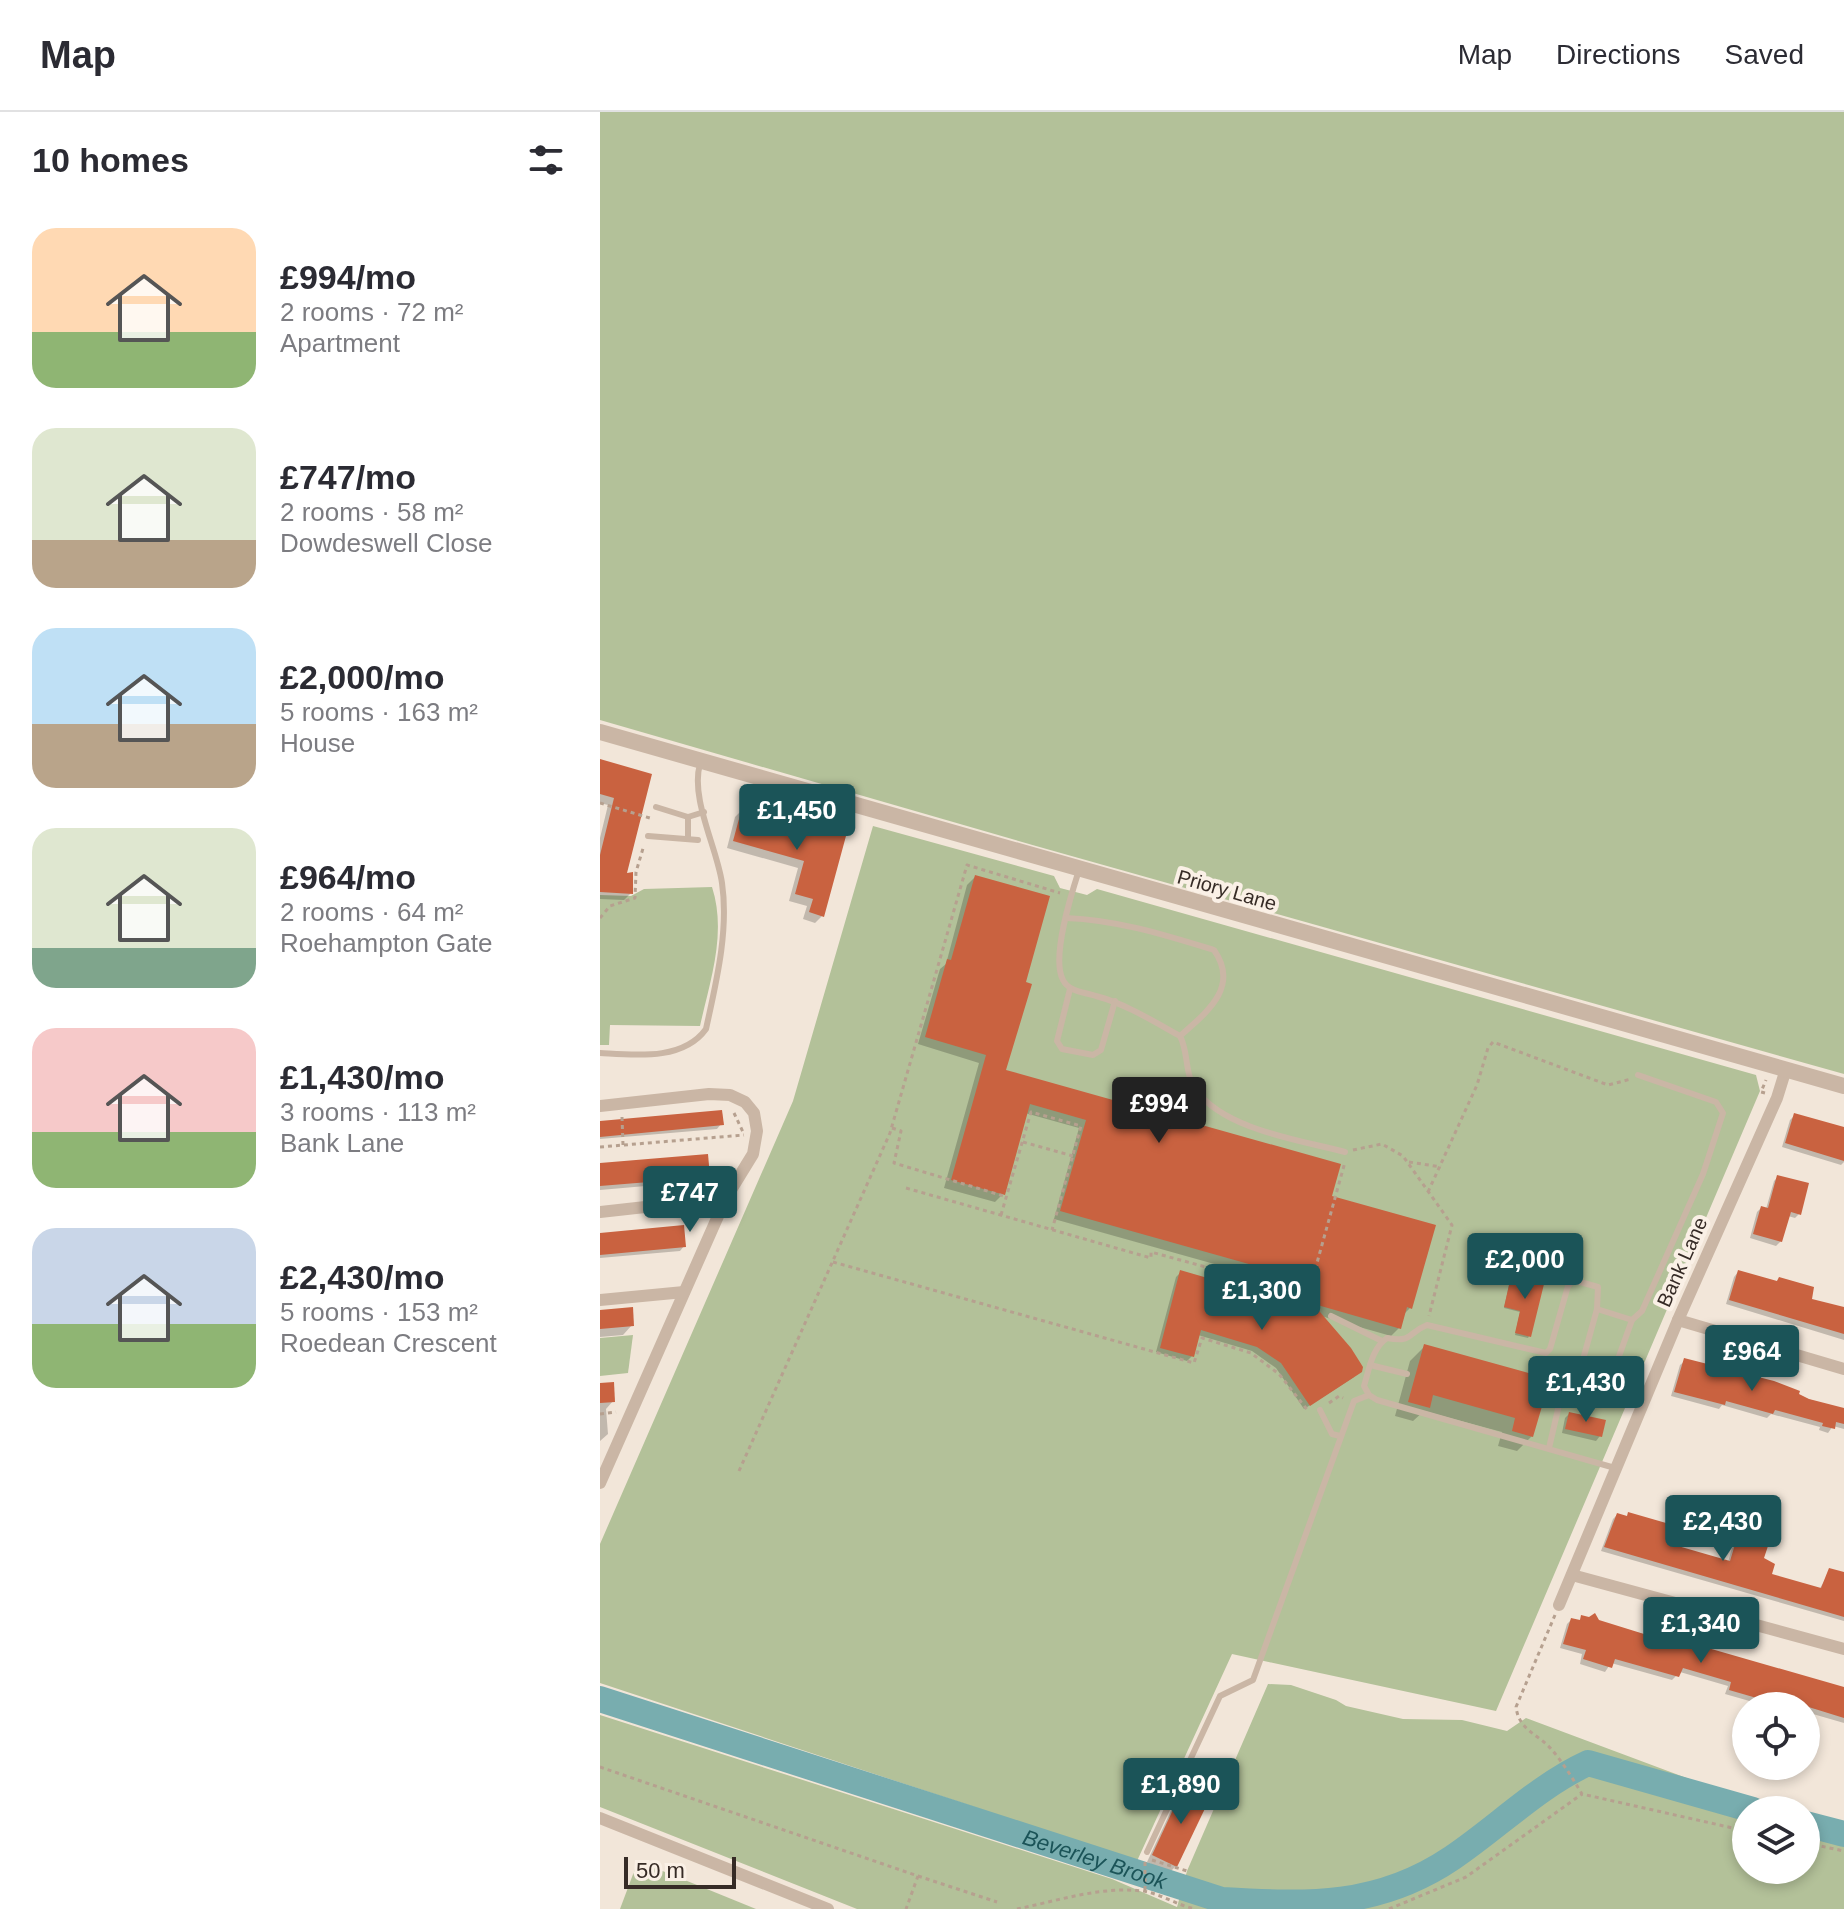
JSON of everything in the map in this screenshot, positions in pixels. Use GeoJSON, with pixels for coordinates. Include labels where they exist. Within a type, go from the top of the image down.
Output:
{"type":"FeatureCollection","features":[{"type":"Feature","properties":{"kind":"street","name":"Priory Lane"},"geometry":{"type":"LineString","coordinates":[[600,732],[1844,1086]]}},
{"type":"Feature","properties":{"kind":"street","name":"Bank Lane"},"geometry":{"type":"LineString","coordinates":[[1559,1605],[1678,1320],[1777,1098],[1786,1069]]}},
{"type":"Feature","properties":{"kind":"street"},"geometry":{"type":"LineString","coordinates":[[600,1106],[709,1094],[730,1095],[745,1102],[754,1113],[757,1131],[753,1154],[726,1198],[600,1483]]}},
{"type":"Feature","properties":{"kind":"street"},"geometry":{"type":"LineString","coordinates":[[600,1212],[726,1198]]}},
{"type":"Feature","properties":{"kind":"street"},"geometry":{"type":"LineString","coordinates":[[600,1300],[684,1292]]}},
{"type":"Feature","properties":{"kind":"street"},"geometry":{"type":"LineString","coordinates":[[1678,1320],[1844,1369]]}},
{"type":"Feature","properties":{"kind":"street"},"geometry":{"type":"LineString","coordinates":[[1572,1575],[1844,1649]]}},
{"type":"Feature","properties":{"kind":"street"},"geometry":{"type":"LineString","coordinates":[[600,1818],[828,1909]]}},
{"type":"Feature","properties":{"kind":"lane"},"geometry":{"type":"LineString","coordinates":[[600,1053],[650,1055],[672,1051],[697,1042],[706,1029],[724,927],[724,901],[722,881],[697,781],[701,760]]}},
{"type":"Feature","properties":{"kind":"lane"},"geometry":{"type":"LineString","coordinates":[[656,807],[688,817],[704,812]]}},
{"type":"Feature","properties":{"kind":"lane"},"geometry":{"type":"LineString","coordinates":[[688,817],[688,838]]}},
{"type":"Feature","properties":{"kind":"lane"},"geometry":{"type":"LineString","coordinates":[[648,836],[698,840]]}},
{"type":"Feature","properties":{"kind":"lane"},"geometry":{"type":"LineString","coordinates":[[1079,869],[1066,918],[1060,964],[1062,979],[1070,989],[1115,1001],[1180,1036],[1185,1046],[1190,1079],[1206,1100],[1226,1115],[1251,1127],[1345,1152]]}},
{"type":"Feature","properties":{"kind":"lane"},"geometry":{"type":"LineString","coordinates":[[1066,918],[1099,919],[1134,926],[1214,950],[1221,960],[1225,980],[1219,997],[1180,1036]]}},
{"type":"Feature","properties":{"kind":"lane"},"geometry":{"type":"LineString","coordinates":[[1070,989],[1057,1041],[1062,1049],[1093,1055],[1101,1050],[1115,1001]]}},
{"type":"Feature","properties":{"kind":"lane"},"geometry":{"type":"LineString","coordinates":[[1614,1370],[1632,1320],[1642,1311],[1703,1174],[1723,1113],[1716,1102],[1638,1075]]}},
{"type":"Feature","properties":{"kind":"lane"},"geometry":{"type":"LineString","coordinates":[[1524,1260],[1598,1287],[1600,1294],[1582,1363],[1573,1373],[1559,1405],[1549,1448]]}},
{"type":"Feature","properties":{"kind":"lane"},"geometry":{"type":"LineString","coordinates":[[1573,1280],[1568,1286],[1550,1349],[1546,1353],[1427,1325],[1418,1328],[1409,1339],[1387,1338],[1382,1341],[1364,1386],[1369,1395],[1377,1400],[1615,1468]]}},
{"type":"Feature","properties":{"kind":"lane"},"geometry":{"type":"LineString","coordinates":[[1597,1309],[1632,1320]]}},
{"type":"Feature","properties":{"kind":"lane"},"geometry":{"type":"LineString","coordinates":[[1331,1316],[1382,1341]]}},
{"type":"Feature","properties":{"kind":"lane"},"geometry":{"type":"LineString","coordinates":[[1370,1365],[1407,1374]]}},
{"type":"Feature","properties":{"kind":"lane"},"geometry":{"type":"LineString","coordinates":[[1146,1858],[1220,1696],[1253,1680],[1354,1401],[1369,1395]]}},
{"type":"Feature","properties":{"kind":"lane"},"geometry":{"type":"LineString","coordinates":[[1320,1410],[1332,1434],[1340,1436]]}},
{"type":"Feature","properties":{"kind":"path"},"geometry":{"type":"LineString","coordinates":[[600,803],[653,819],[638,862],[635,898],[610,906],[600,918]]}},
{"type":"Feature","properties":{"kind":"path"},"geometry":{"type":"LineString","coordinates":[[739,1471],[892,1128],[967,865],[1071,897]]}},
{"type":"Feature","properties":{"kind":"path"},"geometry":{"type":"LineString","coordinates":[[1428,1192],[1477,1085],[1488,1048],[1493,1042],[1608,1085],[1628,1081],[1638,1075]]}},
{"type":"Feature","properties":{"kind":"path"},"geometry":{"type":"LineString","coordinates":[[1765,1093],[1761,1092],[1767,1076]]}},
{"type":"Feature","properties":{"kind":"path"},"geometry":{"type":"LineString","coordinates":[[730,1106],[744,1135],[739,1148]]}},
{"type":"Feature","properties":{"kind":"path"},"geometry":{"type":"LineString","coordinates":[[1001,1215],[1031,1112],[1081,1126],[1052,1230]]}},
{"type":"Feature","properties":{"kind":"path"},"geometry":{"type":"LineString","coordinates":[[611,1117],[622,1116],[623,1145]]}},
{"type":"Feature","properties":{"kind":"path"},"geometry":{"type":"LineString","coordinates":[[892,1128],[901,1131],[894,1163],[1007,1197]]}},
{"type":"Feature","properties":{"kind":"path"},"geometry":{"type":"LineString","coordinates":[[600,1147],[744,1135]]}},
{"type":"Feature","properties":{"kind":"path"},"geometry":{"type":"LineString","coordinates":[[1023,1142],[1073,1156]]}},
{"type":"Feature","properties":{"kind":"path"},"geometry":{"type":"LineString","coordinates":[[906,1188],[1151,1258],[1151,1252],[1264,1283],[1266,1278],[1310,1288],[1345,1163],[1345,1152],[1382,1144],[1403,1156],[1452,1225],[1427,1325]]}},
{"type":"Feature","properties":{"kind":"path"},"geometry":{"type":"LineString","coordinates":[[1406,1162],[1441,1167]]}},
{"type":"Feature","properties":{"kind":"path"},"geometry":{"type":"LineString","coordinates":[[833,1262],[1194,1363],[1202,1338],[1251,1353],[1279,1374],[1306,1411],[1312,1413],[1339,1396],[1354,1401]]}},
{"type":"Feature","properties":{"kind":"path"},"geometry":{"type":"LineString","coordinates":[[1559,1605],[1516,1707],[1517,1719],[1524,1728],[1546,1743],[1582,1794],[1732,1828]]}},
{"type":"Feature","properties":{"kind":"path"},"geometry":{"type":"LineString","coordinates":[[600,1767],[997,1902]]}},
{"type":"Feature","properties":{"kind":"path"},"geometry":{"type":"LineString","coordinates":[[1389,1909],[1466,1877],[1582,1794]]}},
{"type":"Feature","properties":{"kind":"path"},"geometry":{"type":"LineString","coordinates":[[1820,1846],[1844,1851]]}},
{"type":"Feature","properties":{"kind":"path"},"geometry":{"type":"LineString","coordinates":[[1145,1891],[1146,1858],[1187,1871]]}},
{"type":"Feature","properties":{"kind":"path"},"geometry":{"type":"LineString","coordinates":[[906,1909],[918,1876]]}},
{"type":"Feature","properties":{"kind":"path"},"geometry":{"type":"LineString","coordinates":[[1017,1909],[1100,1892],[1145,1891],[1179,1906],[1196,1909]]}},
{"type":"Feature","properties":{"kind":"path"},"geometry":{"type":"LineString","coordinates":[[1403,1909],[1405,1904]]}},
{"type":"Feature","properties":{"kind":"green space"},"geometry":{"type":"Polygon","coordinates":[[[600,112],[1844,112],[1844,1074],[600,720],[600,112]]]}},
{"type":"Feature","properties":{"kind":"green space"},"geometry":{"type":"Polygon","coordinates":[[[873,826],[1054,876],[1060,888],[1087,895],[1097,889],[1756,1075],[1760,1091],[1496,1711],[1232,1654],[1137,1861],[600,1683],[600,1544],[793,1101],[873,826]]]}},
{"type":"Feature","properties":{"kind":"green space"},"geometry":{"type":"Polygon","coordinates":[[[712,887],[718,922],[717,939],[700,1026],[610,1025],[609,1045],[600,1045],[600,895],[631,896],[644,889],[712,887]]]}},
{"type":"Feature","properties":{"kind":"green space"},"geometry":{"type":"Polygon","coordinates":[[[633,1335],[628,1373],[600,1376],[600,1338],[633,1335]]]}},
{"type":"Feature","properties":{"kind":"green space"},"geometry":{"type":"Polygon","coordinates":[[[1268,1684],[1291,1685],[1346,1706],[1403,1719],[1462,1720],[1507,1731],[1526,1718],[1700,1783],[1746,1796],[1732,1796],[1732,1884],[1820,1884],[1820,1817],[1844,1824],[1844,1909],[857,1909],[600,1807],[600,1715],[1112,1879],[1177,1907],[1187,1871],[1268,1684]]]}},
{"type":"Feature","properties":{"kind":"green space"},"geometry":{"type":"Polygon","coordinates":[[[638,1861],[756,1909],[620,1909],[638,1861]]]}},
{"type":"Feature","properties":{"kind":"building"},"geometry":{"type":"Polygon","coordinates":[[[600,759],[652,774],[627,873],[633,872],[633,894],[600,892],[600,855],[614,798],[600,794],[600,759]]]}},
{"type":"Feature","properties":{"kind":"building"},"geometry":{"type":"Polygon","coordinates":[[[742,808],[846,836],[824,917],[809,912],[813,899],[795,894],[804,861],[733,841],[742,808]]]}},
{"type":"Feature","properties":{"kind":"building"},"geometry":{"type":"Polygon","coordinates":[[[975,875],[1050,896],[1026,982],[1032,984],[1006,1070],[1341,1164],[1332,1196],[1436,1225],[1412,1309],[1407,1307],[1401,1329],[1314,1304],[1320,1284],[1060,1211],[1086,1120],[1030,1104],[1005,1195],[951,1180],[986,1055],[925,1037],[975,875]]]}},
{"type":"Feature","properties":{"kind":"building"},"geometry":{"type":"Polygon","coordinates":[[[722,1110],[724,1125],[600,1137],[600,1121],[722,1110]]]}},
{"type":"Feature","properties":{"kind":"building"},"geometry":{"type":"Polygon","coordinates":[[[1794,1113],[1844,1127],[1844,1161],[1785,1143],[1794,1113]]]}},
{"type":"Feature","properties":{"kind":"building"},"geometry":{"type":"Polygon","coordinates":[[[708,1154],[710,1177],[600,1186],[600,1163],[708,1154]]]}},
{"type":"Feature","properties":{"kind":"building"},"geometry":{"type":"Polygon","coordinates":[[[1777,1175],[1809,1183],[1801,1215],[1791,1212],[1782,1242],[1753,1234],[1761,1206],[1768,1208],[1777,1175]]]}},
{"type":"Feature","properties":{"kind":"building"},"geometry":{"type":"Polygon","coordinates":[[[684,1225],[686,1247],[600,1255],[600,1233],[684,1225]]]}},
{"type":"Feature","properties":{"kind":"building"},"geometry":{"type":"Polygon","coordinates":[[[1180,1270],[1290,1302],[1312,1313],[1314,1305],[1351,1348],[1363,1367],[1362,1372],[1310,1406],[1281,1363],[1257,1347],[1201,1330],[1194,1357],[1160,1348],[1180,1270]]]}},
{"type":"Feature","properties":{"kind":"building"},"geometry":{"type":"Polygon","coordinates":[[[1738,1270],[1814,1287],[1812,1299],[1844,1307],[1844,1334],[1729,1300],[1738,1270]]]}},
{"type":"Feature","properties":{"kind":"building"},"geometry":{"type":"Polygon","coordinates":[[[1512,1272],[1545,1280],[1531,1337],[1515,1333],[1520,1311],[1504,1307],[1512,1272]]]}},
{"type":"Feature","properties":{"kind":"building"},"geometry":{"type":"Polygon","coordinates":[[[633,1307],[634,1326],[600,1329],[600,1310],[633,1307]]]}},
{"type":"Feature","properties":{"kind":"building"},"geometry":{"type":"Polygon","coordinates":[[[1424,1344],[1550,1379],[1533,1437],[1512,1431],[1515,1418],[1433,1395],[1430,1408],[1408,1402],[1424,1344]]]}},
{"type":"Feature","properties":{"kind":"building"},"geometry":{"type":"Polygon","coordinates":[[[1684,1358],[1774,1381],[1800,1391],[1799,1394],[1809,1399],[1844,1408],[1844,1424],[1836,1422],[1835,1429],[1775,1410],[1773,1414],[1726,1401],[1725,1405],[1674,1392],[1684,1358]]]}},
{"type":"Feature","properties":{"kind":"building"},"geometry":{"type":"Polygon","coordinates":[[[614,1382],[615,1402],[600,1403],[600,1383],[614,1382]]]}},
{"type":"Feature","properties":{"kind":"building"},"geometry":{"type":"Polygon","coordinates":[[[1569,1412],[1606,1420],[1602,1437],[1565,1429],[1569,1412]]]}},
{"type":"Feature","properties":{"kind":"building"},"geometry":{"type":"Polygon","coordinates":[[[1628,1512],[1682,1530],[1678,1546],[1730,1561],[1736,1541],[1768,1546],[1764,1558],[1775,1564],[1772,1574],[1821,1588],[1829,1568],[1844,1572],[1844,1617],[1604,1547],[1617,1513],[1627,1516],[1628,1512]]]}},
{"type":"Feature","properties":{"kind":"building"},"geometry":{"type":"Polygon","coordinates":[[[1595,1613],[1599,1620],[1644,1634],[1708,1648],[1844,1687],[1844,1718],[1820,1711],[1820,1692],[1736,1692],[1729,1690],[1731,1682],[1683,1668],[1679,1677],[1615,1659],[1612,1668],[1583,1659],[1586,1650],[1563,1644],[1571,1618],[1580,1620],[1581,1615],[1589,1617],[1595,1613]]]}},
{"type":"Feature","properties":{"kind":"building"},"geometry":{"type":"Polygon","coordinates":[[[1184,1786],[1210,1798],[1177,1867],[1152,1855],[1184,1786]]]}},
{"type":"Feature","properties":{"kind":"waterway","name":"Beverley Brook"},"geometry":{"type":"LineString","coordinates":[[600,1699],[1222,1900],[1284,1903],[1342,1900],[1397,1886],[1452,1858],[1535,1795],[1588,1763],[1732,1804]]}},
{"type":"Feature","properties":{"kind":"waterway","name":"Beverley Brook"},"geometry":{"type":"LineString","coordinates":[[1820,1828],[1844,1834]]}}]}
